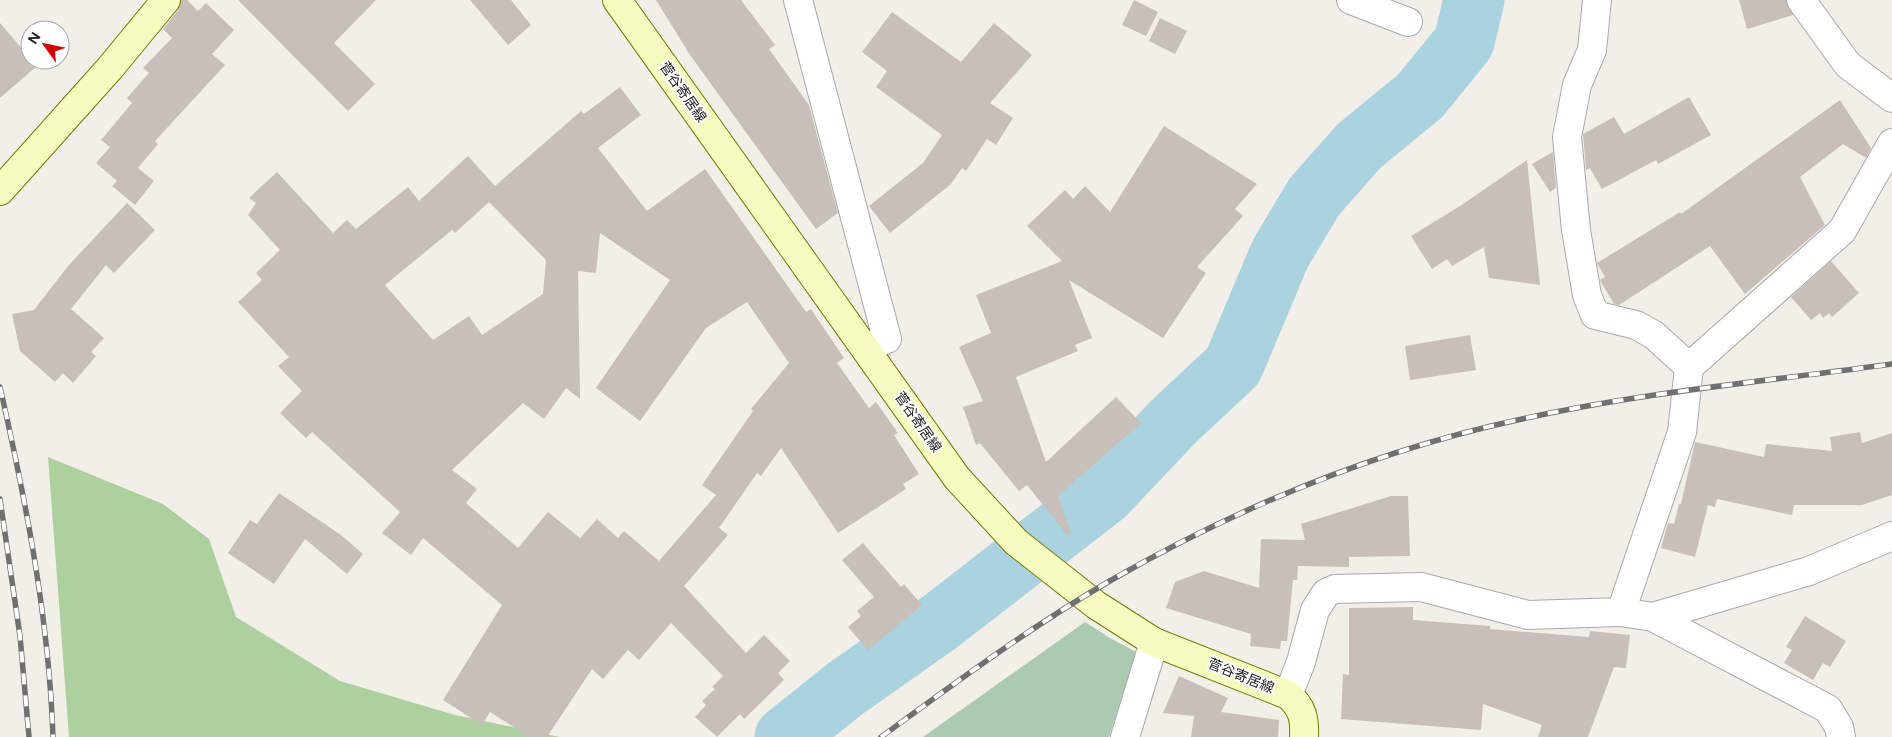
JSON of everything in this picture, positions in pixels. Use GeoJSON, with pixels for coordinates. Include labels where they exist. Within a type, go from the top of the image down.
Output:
{"type":"FeatureCollection","features":[{"type":"Feature","properties":{"kind":"main road"},"geometry":{"type":"LineString","coordinates":[[0,191],[110,68],[166,0]]}},
{"type":"Feature","properties":{"kind":"main road","name":"菅谷寄居線"},"geometry":{"type":"LineString","coordinates":[[617,0],[957,478],[1016,542],[1096,606],[1154,642],[1288,695],[1299,704],[1304,721],[1304,737]]}},
{"type":"Feature","properties":{"kind":"street"},"geometry":{"type":"LineString","coordinates":[[798,0],[887,339],[866,348]]}},
{"type":"Feature","properties":{"kind":"street"},"geometry":{"type":"LineString","coordinates":[[1351,0],[1408,22]]}},
{"type":"Feature","properties":{"kind":"street"},"geometry":{"type":"LineString","coordinates":[[1597,0],[1592,50],[1578,85],[1567,137],[1576,230],[1587,295],[1595,315],[1636,325],[1654,334],[1689,367]]}},
{"type":"Feature","properties":{"kind":"street"},"geometry":{"type":"LineString","coordinates":[[1801,0],[1848,64],[1892,98]]}},
{"type":"Feature","properties":{"kind":"street"},"geometry":{"type":"LineString","coordinates":[[1621,612],[1682,432],[1689,367],[1806,265],[1842,230],[1892,143]]}},
{"type":"Feature","properties":{"kind":"street"},"geometry":{"type":"LineString","coordinates":[[1653,617],[1809,571],[1892,536]]}},
{"type":"Feature","properties":{"kind":"street"},"geometry":{"type":"LineString","coordinates":[[1288,695],[1301,662],[1315,610],[1326,593],[1336,589],[1421,587],[1528,615],[1621,612],[1653,617],[1828,709],[1838,734]]}},
{"type":"Feature","properties":{"kind":"street"},"geometry":{"type":"LineString","coordinates":[[1125,737],[1154,642]]}},
{"type":"Feature","properties":{"kind":"green space"},"geometry":{"type":"Polygon","coordinates":[[[48,457],[163,504],[209,539],[236,617],[340,681],[455,715],[560,737],[69,737],[48,457]]]}},
{"type":"Feature","properties":{"kind":"green space"},"geometry":{"type":"Polygon","coordinates":[[[1085,622],[1136,652],[1109,737],[923,737],[1085,622]]]}},
{"type":"Feature","properties":{"kind":"building"},"geometry":{"type":"Polygon","coordinates":[[[181,0],[187,0],[198,11],[206,3],[234,30],[212,54],[225,65],[155,141],[158,144],[138,168],[154,181],[135,205],[112,186],[117,181],[96,163],[110,147],[101,140],[132,103],[127,98],[149,73],[143,68],[172,38],[163,29],[178,10],[181,0]]]}},
{"type":"Feature","properties":{"kind":"building"},"geometry":{"type":"Polygon","coordinates":[[[238,0],[376,0],[334,43],[375,84],[348,111],[238,0]]]}},
{"type":"Feature","properties":{"kind":"building"},"geometry":{"type":"Polygon","coordinates":[[[470,0],[511,0],[531,25],[508,45],[470,0]]]}},
{"type":"Feature","properties":{"kind":"building"},"geometry":{"type":"Polygon","coordinates":[[[656,0],[741,0],[775,45],[769,49],[809,105],[838,213],[816,229],[690,55],[656,0]]]}},
{"type":"Feature","properties":{"kind":"building"},"geometry":{"type":"Polygon","coordinates":[[[1134,0],[1158,12],[1146,36],[1122,25],[1134,0]]]}},
{"type":"Feature","properties":{"kind":"building"},"geometry":{"type":"Polygon","coordinates":[[[1739,0],[1786,0],[1793,15],[1747,29],[1739,0]]]}},
{"type":"Feature","properties":{"kind":"building"},"geometry":{"type":"Polygon","coordinates":[[[892,12],[961,62],[994,23],[1032,55],[990,103],[1013,118],[996,145],[987,139],[966,171],[962,168],[951,184],[890,233],[869,206],[923,163],[942,135],[876,87],[887,71],[862,52],[892,12]]]}},
{"type":"Feature","properties":{"kind":"building"},"geometry":{"type":"Polygon","coordinates":[[[1160,18],[1187,31],[1175,54],[1149,41],[1160,18]]]}},
{"type":"Feature","properties":{"kind":"building"},"geometry":{"type":"Polygon","coordinates":[[[0,23],[20,46],[20,70],[32,70],[0,98],[0,23]]]}},
{"type":"Feature","properties":{"kind":"building"},"geometry":{"type":"Polygon","coordinates":[[[620,87],[641,115],[598,148],[647,211],[705,169],[806,312],[811,309],[844,358],[837,363],[869,408],[876,402],[898,433],[894,435],[919,474],[903,484],[906,489],[838,533],[781,448],[761,476],[757,473],[719,528],[728,535],[684,586],[746,653],[764,635],[790,661],[778,673],[784,680],[744,719],[740,714],[717,737],[695,717],[706,705],[702,701],[715,689],[712,687],[723,676],[671,623],[639,660],[628,650],[603,679],[592,669],[547,737],[529,737],[490,712],[482,725],[443,700],[502,605],[423,538],[411,555],[382,533],[400,512],[312,432],[306,438],[280,413],[302,391],[278,366],[289,357],[238,302],[262,280],[256,273],[280,250],[248,215],[256,203],[249,198],[277,172],[333,233],[347,220],[356,229],[408,187],[419,201],[468,156],[495,186],[581,111],[584,114],[620,87]],[[489,202],[455,233],[452,230],[385,285],[433,340],[469,316],[482,335],[543,294],[546,260],[489,202]],[[600,233],[596,273],[578,271],[580,399],[566,388],[544,419],[523,403],[452,470],[477,489],[466,503],[518,548],[548,512],[580,538],[597,519],[618,538],[624,531],[659,561],[716,495],[702,485],[753,411],[751,409],[789,363],[747,302],[706,328],[640,421],[596,388],[670,280],[600,233]]]}},
{"type":"Feature","properties":{"kind":"building"},"geometry":{"type":"Polygon","coordinates":[[[1689,97],[1711,135],[1658,164],[1656,160],[1602,189],[1590,168],[1586,170],[1583,134],[1614,117],[1624,134],[1689,97]]]}},
{"type":"Feature","properties":{"kind":"building"},"geometry":{"type":"Polygon","coordinates":[[[1840,100],[1871,148],[1866,158],[1843,144],[1800,177],[1825,225],[1745,294],[1710,246],[1619,305],[1614,304],[1600,280],[1605,277],[1597,263],[1680,212],[1681,214],[1840,100]]]}},
{"type":"Feature","properties":{"kind":"building"},"geometry":{"type":"Polygon","coordinates":[[[1164,126],[1257,184],[1235,209],[1243,216],[1197,267],[1206,273],[1163,338],[1069,280],[1092,338],[1075,345],[1078,351],[1016,377],[1046,462],[1116,397],[1141,423],[1058,496],[1071,534],[1068,536],[1027,485],[1019,491],[980,443],[976,445],[963,407],[983,401],[959,347],[991,333],[976,295],[1062,261],[1027,226],[1065,190],[1073,199],[1085,186],[1110,212],[1164,126]]]}},
{"type":"Feature","properties":{"kind":"building"},"geometry":{"type":"Polygon","coordinates":[[[1553,152],[1556,188],[1550,192],[1532,164],[1553,152]]]}},
{"type":"Feature","properties":{"kind":"building"},"geometry":{"type":"Polygon","coordinates":[[[1527,160],[1540,285],[1489,278],[1484,247],[1452,266],[1447,259],[1432,269],[1411,236],[1460,206],[1527,160]]]}},
{"type":"Feature","properties":{"kind":"building"},"geometry":{"type":"Polygon","coordinates":[[[127,203],[155,230],[114,273],[106,265],[71,309],[104,338],[91,352],[96,356],[73,383],[63,373],[55,382],[20,351],[12,314],[34,310],[68,266],[127,203]]]}},
{"type":"Feature","properties":{"kind":"building"},"geometry":{"type":"Polygon","coordinates":[[[1831,261],[1859,293],[1832,317],[1829,313],[1823,318],[1820,313],[1811,320],[1791,297],[1831,261]]]}},
{"type":"Feature","properties":{"kind":"building"},"geometry":{"type":"Polygon","coordinates":[[[1470,335],[1476,370],[1410,380],[1405,346],[1470,335]]]}},
{"type":"Feature","properties":{"kind":"building"},"geometry":{"type":"Polygon","coordinates":[[[1860,432],[1862,443],[1892,433],[1892,495],[1862,505],[1794,505],[1792,515],[1717,499],[1715,507],[1708,505],[1695,557],[1661,548],[1668,523],[1674,524],[1679,504],[1681,504],[1695,442],[1764,457],[1766,444],[1832,451],[1830,437],[1860,432]]]}},
{"type":"Feature","properties":{"kind":"building"},"geometry":{"type":"Polygon","coordinates":[[[279,493],[341,535],[363,554],[347,574],[305,539],[274,584],[228,553],[250,520],[257,524],[279,493]]]}},
{"type":"Feature","properties":{"kind":"building"},"geometry":{"type":"Polygon","coordinates":[[[1391,496],[1408,496],[1410,556],[1349,557],[1349,567],[1298,566],[1297,580],[1293,580],[1287,641],[1281,641],[1280,649],[1250,646],[1251,634],[1166,608],[1175,582],[1204,571],[1259,588],[1261,539],[1305,540],[1301,524],[1391,496]]]}},
{"type":"Feature","properties":{"kind":"building"},"geometry":{"type":"Polygon","coordinates":[[[863,543],[901,587],[904,584],[922,605],[868,650],[848,627],[861,616],[857,611],[874,597],[842,560],[863,543]]]}},
{"type":"Feature","properties":{"kind":"building"},"geometry":{"type":"Polygon","coordinates":[[[1413,607],[1413,620],[1490,626],[1490,629],[1589,637],[1590,631],[1630,635],[1626,668],[1614,667],[1588,737],[1538,737],[1542,725],[1483,704],[1481,730],[1341,719],[1343,674],[1349,675],[1349,608],[1413,607]]]}},
{"type":"Feature","properties":{"kind":"building"},"geometry":{"type":"Polygon","coordinates":[[[1805,616],[1846,641],[1830,667],[1823,663],[1813,680],[1784,663],[1792,650],[1786,647],[1805,616]]]}},
{"type":"Feature","properties":{"kind":"building"},"geometry":{"type":"Polygon","coordinates":[[[1179,676],[1228,698],[1221,712],[1279,720],[1278,737],[1191,737],[1194,716],[1163,713],[1179,676]]]}},
{"type":"Feature","properties":{"kind":"waterway"},"geometry":{"type":"LineString","coordinates":[[785,737],[845,689],[940,622],[1104,495],[1174,421],[1233,366],[1280,254],[1314,197],[1359,146],[1420,96],[1464,42],[1474,0]]}},
{"type":"Feature","properties":{"kind":"railway"},"geometry":{"type":"LineString","coordinates":[[881,737],[1021,637],[1108,582],[1206,530],[1309,484],[1414,447],[1522,419],[1660,394],[1892,364]]}},
{"type":"Feature","properties":{"kind":"railway"},"geometry":{"type":"LineString","coordinates":[[0,387],[35,561],[47,649],[53,737]]}},
{"type":"Feature","properties":{"kind":"railway"},"geometry":{"type":"LineString","coordinates":[[0,499],[20,636],[29,737]]}}]}
